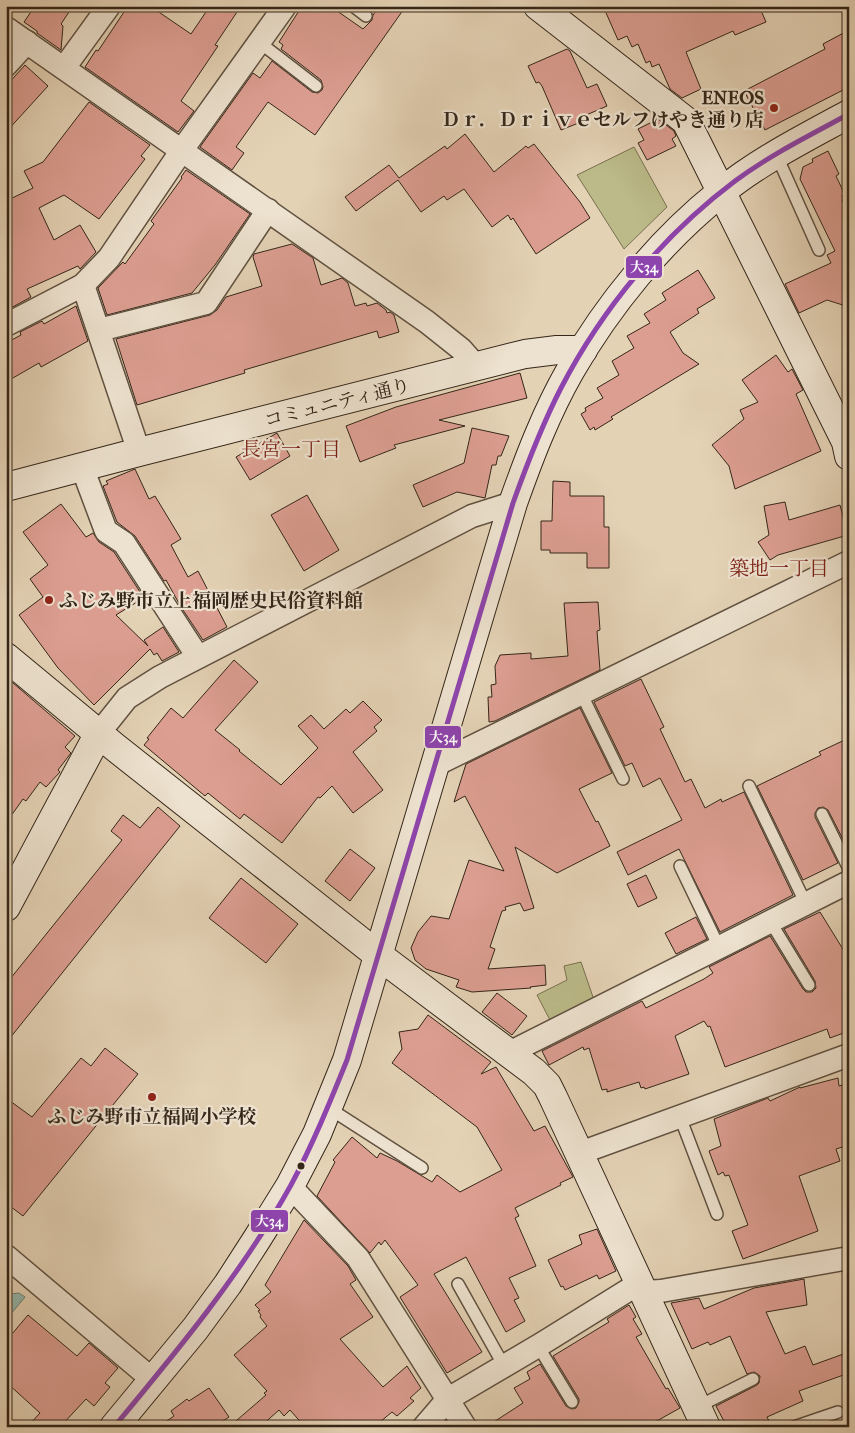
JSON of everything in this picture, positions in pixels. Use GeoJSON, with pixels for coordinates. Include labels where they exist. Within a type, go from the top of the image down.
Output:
{"type":"FeatureCollection","features":[{"type":"Feature","properties":{"kind":"street"},"geometry":{"type":"LineString","coordinates":[[64,68],[109,6]]}},
{"type":"Feature","properties":{"kind":"street"},"geometry":{"type":"LineString","coordinates":[[6,325],[83,285],[109,258],[182,150],[285,6]]}},
{"type":"Feature","properties":{"kind":"street"},"geometry":{"type":"LineString","coordinates":[[549,8],[686,121],[846,442],[849,456]]}},
{"type":"Feature","properties":{"kind":"street"},"geometry":{"type":"LineString","coordinates":[[6,28],[427,322],[461,348],[476,366]]}},
{"type":"Feature","properties":{"kind":"street"},"geometry":{"type":"LineString","coordinates":[[6,65],[27,42]]}},
{"type":"Feature","properties":{"kind":"street"},"geometry":{"type":"LineString","coordinates":[[114,1427],[195,1329],[228,1284],[290,1186],[317,1134],[347,1060],[513,503],[528,460],[551,407],[582,350],[613,307],[660,249],[692,216],[721,192],[776,154],[849,114]]}},
{"type":"Feature","properties":{"kind":"street"},"geometry":{"type":"LineString","coordinates":[[99,330],[206,303],[268,210]]}},
{"type":"Feature","properties":{"kind":"street"},"geometry":{"type":"LineString","coordinates":[[83,285],[139,452]]}},
{"type":"Feature","properties":{"kind":"street","name":"コミュニティ通り"},"geometry":{"type":"LineString","coordinates":[[6,487],[525,354],[557,350],[582,350]]}},
{"type":"Feature","properties":{"kind":"street"},"geometry":{"type":"LineString","coordinates":[[82,467],[106,531],[124,543],[198,657]]}},
{"type":"Feature","properties":{"kind":"street"},"geometry":{"type":"LineString","coordinates":[[6,907],[99,733],[127,698],[160,677],[472,516],[513,503]]}},
{"type":"Feature","properties":{"kind":"street"},"geometry":{"type":"LineString","coordinates":[[435,765],[849,562]]}},
{"type":"Feature","properties":{"kind":"street"},"geometry":{"type":"LineString","coordinates":[[6,657],[378,955],[534,1072],[547,1084],[701,1417]]}},
{"type":"Feature","properties":{"kind":"street"},"geometry":{"type":"LineString","coordinates":[[509,1053],[849,882]]}},
{"type":"Feature","properties":{"kind":"street"},"geometry":{"type":"LineString","coordinates":[[580,1153],[849,1055]]}},
{"type":"Feature","properties":{"kind":"street"},"geometry":{"type":"LineString","coordinates":[[290,1186],[358,1258],[465,1427]]}},
{"type":"Feature","properties":{"kind":"street"},"geometry":{"type":"LineString","coordinates":[[6,1256],[153,1380]]}},
{"type":"Feature","properties":{"kind":"street"},"geometry":{"type":"LineString","coordinates":[[424,1427],[448,1399],[641,1288],[661,1291],[849,1258]]}},
{"type":"Feature","properties":{"kind":"lane"},"geometry":{"type":"LineString","coordinates":[[353,6],[366,16]]}},
{"type":"Feature","properties":{"kind":"lane"},"geometry":{"type":"LineString","coordinates":[[260,42],[316,86]]}},
{"type":"Feature","properties":{"kind":"lane"},"geometry":{"type":"LineString","coordinates":[[776,154],[819,250]]}},
{"type":"Feature","properties":{"kind":"lane"},"geometry":{"type":"LineString","coordinates":[[580,693],[623,779]]}},
{"type":"Feature","properties":{"kind":"lane"},"geometry":{"type":"LineString","coordinates":[[749,786],[806,904]]}},
{"type":"Feature","properties":{"kind":"lane"},"geometry":{"type":"LineString","coordinates":[[822,814],[849,868]]}},
{"type":"Feature","properties":{"kind":"lane"},"geometry":{"type":"LineString","coordinates":[[680,866],[719,947]]}},
{"type":"Feature","properties":{"kind":"lane"},"geometry":{"type":"LineString","coordinates":[[770,921],[809,985]]}},
{"type":"Feature","properties":{"kind":"lane"},"geometry":{"type":"LineString","coordinates":[[327,1108],[422,1168]]}},
{"type":"Feature","properties":{"kind":"lane"},"geometry":{"type":"LineString","coordinates":[[680,1117],[717,1214]]}},
{"type":"Feature","properties":{"kind":"lane"},"geometry":{"type":"LineString","coordinates":[[458,1284],[504,1366]]}},
{"type":"Feature","properties":{"kind":"lane"},"geometry":{"type":"LineString","coordinates":[[538,1346],[572,1402]]}},
{"type":"Feature","properties":{"kind":"lane"},"geometry":{"type":"LineString","coordinates":[[701,1417],[753,1379]]}},
{"type":"Feature","properties":{"kind":"lane"},"geometry":{"type":"LineString","coordinates":[[794,1427],[838,1412]]}},
{"type":"Feature","properties":{"kind":"shaded area"},"geometry":{"type":"Polygon","coordinates":[[[634,147],[667,207],[624,249],[577,175],[634,147]]]}},
{"type":"Feature","properties":{"kind":"shaded area"},"geometry":{"type":"Polygon","coordinates":[[[581,962],[594,1000],[551,1022],[537,995],[567,980],[564,966],[581,962]]]}},
{"type":"Feature","properties":{"kind":"water"},"geometry":{"type":"Polygon","coordinates":[[[19,1293],[25,1297],[6,1320],[6,1297],[10,1294],[19,1293]]]}},
{"type":"Feature","properties":{"kind":"building"},"geometry":{"type":"Polygon","coordinates":[[[35,6],[73,6],[61,24],[63,26],[61,50],[24,22],[35,6]]]}},
{"type":"Feature","properties":{"kind":"building"},"geometry":{"type":"Polygon","coordinates":[[[128,6],[150,6],[191,34],[210,6],[241,6],[215,45],[218,46],[181,101],[194,111],[178,132],[85,67],[128,6]]]}},
{"type":"Feature","properties":{"kind":"building"},"geometry":{"type":"Polygon","coordinates":[[[302,6],[330,6],[363,29],[372,20],[373,15],[380,6],[406,6],[315,135],[268,102],[236,147],[244,153],[232,170],[200,147],[253,73],[260,78],[272,61],[312,92],[318,93],[322,90],[321,80],[281,49],[283,45],[279,42],[302,6]]]}},
{"type":"Feature","properties":{"kind":"building"},"geometry":{"type":"Polygon","coordinates":[[[603,6],[759,6],[766,22],[735,35],[733,31],[686,52],[701,89],[682,98],[670,89],[659,64],[652,67],[650,61],[646,63],[638,44],[632,47],[627,36],[618,40],[603,6]]]}},
{"type":"Feature","properties":{"kind":"building"},"geometry":{"type":"Polygon","coordinates":[[[849,30],[849,87],[765,130],[744,91],[825,49],[823,44],[849,30]]]}},
{"type":"Feature","properties":{"kind":"building"},"geometry":{"type":"Polygon","coordinates":[[[567,49],[570,51],[587,88],[597,84],[607,106],[584,116],[586,120],[561,130],[542,86],[539,82],[536,83],[528,66],[567,49]]]}},
{"type":"Feature","properties":{"kind":"building"},"geometry":{"type":"Polygon","coordinates":[[[25,65],[48,86],[6,132],[6,86],[25,65]]]}},
{"type":"Feature","properties":{"kind":"building"},"geometry":{"type":"Polygon","coordinates":[[[89,102],[150,145],[141,156],[145,159],[99,219],[64,195],[39,208],[54,240],[80,225],[96,252],[80,269],[78,266],[27,289],[31,297],[9,309],[6,304],[6,201],[33,188],[24,171],[43,162],[89,102]]]}},
{"type":"Feature","properties":{"kind":"building"},"geometry":{"type":"Polygon","coordinates":[[[658,119],[674,131],[676,136],[672,139],[676,146],[647,160],[638,143],[644,140],[638,129],[658,119]]]}},
{"type":"Feature","properties":{"kind":"building"},"geometry":{"type":"Polygon","coordinates":[[[465,134],[494,172],[526,146],[528,148],[534,144],[580,202],[590,218],[536,254],[513,218],[511,220],[508,215],[492,227],[464,189],[447,200],[444,196],[421,212],[398,180],[356,211],[345,197],[389,165],[399,178],[445,146],[447,149],[465,134]]]}},
{"type":"Feature","properties":{"kind":"building"},"geometry":{"type":"Polygon","coordinates":[[[828,151],[839,174],[836,176],[845,195],[842,196],[844,199],[842,200],[849,215],[849,307],[827,300],[799,313],[785,284],[831,263],[827,255],[835,251],[800,179],[803,167],[813,162],[812,159],[828,151]]]}},
{"type":"Feature","properties":{"kind":"building"},"geometry":{"type":"Polygon","coordinates":[[[186,170],[250,214],[215,265],[192,293],[107,315],[98,288],[123,262],[125,264],[154,224],[151,221],[186,170]]]}},
{"type":"Feature","properties":{"kind":"building"},"geometry":{"type":"Polygon","coordinates":[[[292,244],[313,258],[321,285],[342,278],[348,283],[355,306],[366,303],[367,306],[377,303],[387,313],[390,312],[394,315],[399,332],[379,338],[377,331],[244,370],[245,373],[137,405],[116,339],[210,315],[217,310],[226,297],[262,286],[253,257],[254,254],[292,244]]]}},
{"type":"Feature","properties":{"kind":"building"},"geometry":{"type":"Polygon","coordinates":[[[698,270],[715,298],[697,309],[699,313],[670,332],[683,353],[699,364],[611,417],[613,419],[595,430],[594,427],[590,430],[581,414],[586,411],[585,408],[603,398],[597,388],[619,375],[612,361],[634,348],[627,336],[650,323],[644,314],[666,300],[662,293],[698,270]]]}},
{"type":"Feature","properties":{"kind":"building"},"geometry":{"type":"Polygon","coordinates":[[[76,306],[88,341],[41,367],[39,363],[6,382],[6,343],[21,335],[20,332],[42,321],[44,324],[76,306]]]}},
{"type":"Feature","properties":{"kind":"building"},"geometry":{"type":"Polygon","coordinates":[[[776,355],[788,372],[792,369],[803,390],[796,394],[821,451],[735,489],[729,466],[712,445],[744,419],[740,410],[758,402],[742,380],[776,355]]]}},
{"type":"Feature","properties":{"kind":"building"},"geometry":{"type":"Polygon","coordinates":[[[520,373],[527,398],[439,420],[465,426],[394,445],[396,448],[360,462],[346,426],[396,407],[520,373]]]}},
{"type":"Feature","properties":{"kind":"building"},"geometry":{"type":"Polygon","coordinates":[[[472,428],[509,436],[501,456],[498,456],[496,465],[492,465],[485,498],[457,492],[423,507],[413,485],[464,463],[472,428]]]}},
{"type":"Feature","properties":{"kind":"building"},"geometry":{"type":"Polygon","coordinates":[[[277,433],[290,456],[250,480],[236,457],[277,433]]]}},
{"type":"Feature","properties":{"kind":"building"},"geometry":{"type":"Polygon","coordinates":[[[135,469],[149,499],[155,496],[181,539],[171,545],[188,577],[198,571],[227,627],[203,640],[166,580],[164,581],[135,536],[117,522],[103,486],[108,484],[106,481],[135,469]]]}},
{"type":"Feature","properties":{"kind":"building"},"geometry":{"type":"Polygon","coordinates":[[[553,481],[570,482],[570,496],[604,496],[604,527],[609,527],[609,568],[587,568],[587,553],[550,553],[550,550],[541,550],[541,521],[552,521],[553,481]]]}},
{"type":"Feature","properties":{"kind":"building"},"geometry":{"type":"Polygon","coordinates":[[[307,495],[339,550],[304,571],[271,515],[307,495]]]}},
{"type":"Feature","properties":{"kind":"building"},"geometry":{"type":"Polygon","coordinates":[[[785,502],[789,520],[840,505],[848,535],[778,555],[770,560],[758,542],[769,535],[764,506],[785,502]]]}},
{"type":"Feature","properties":{"kind":"building"},"geometry":{"type":"Polygon","coordinates":[[[61,504],[86,537],[93,533],[99,542],[114,552],[142,595],[135,600],[137,602],[116,615],[148,646],[144,640],[163,627],[179,652],[162,661],[157,653],[154,655],[150,649],[94,705],[58,668],[19,615],[43,597],[30,579],[48,565],[23,532],[61,504]]]}},
{"type":"Feature","properties":{"kind":"building"},"geometry":{"type":"Polygon","coordinates":[[[598,602],[600,630],[597,631],[600,670],[495,721],[489,722],[488,697],[492,697],[491,685],[496,684],[495,666],[500,655],[531,653],[531,659],[568,656],[564,603],[598,602]]]}},
{"type":"Feature","properties":{"kind":"building"},"geometry":{"type":"Polygon","coordinates":[[[234,660],[258,682],[215,730],[239,751],[281,785],[318,748],[298,726],[311,715],[324,729],[346,709],[350,713],[363,701],[382,720],[374,727],[377,731],[353,752],[383,790],[353,813],[332,786],[320,798],[318,797],[282,843],[244,814],[240,819],[208,793],[205,796],[144,745],[149,739],[147,738],[171,708],[183,718],[234,660]]]}},
{"type":"Feature","properties":{"kind":"building"},"geometry":{"type":"Polygon","coordinates":[[[6,677],[75,736],[65,747],[71,753],[58,770],[60,772],[46,787],[40,782],[26,801],[23,799],[6,823],[6,677]]]}},
{"type":"Feature","properties":{"kind":"building"},"geometry":{"type":"Polygon","coordinates":[[[641,679],[664,727],[660,729],[685,782],[691,779],[705,808],[721,799],[722,802],[744,792],[793,895],[720,932],[679,849],[628,875],[617,852],[682,820],[660,778],[643,787],[632,763],[625,766],[594,702],[641,679]]]}},
{"type":"Feature","properties":{"kind":"building"},"geometry":{"type":"Polygon","coordinates":[[[580,708],[612,773],[579,789],[610,846],[557,873],[515,847],[534,908],[524,911],[520,903],[505,907],[506,910],[502,911],[490,947],[495,949],[488,969],[545,965],[546,985],[531,988],[472,992],[456,987],[459,980],[426,969],[415,960],[411,948],[418,932],[431,916],[449,919],[469,860],[504,871],[465,796],[454,802],[466,764],[580,708]]]}},
{"type":"Feature","properties":{"kind":"building"},"geometry":{"type":"Polygon","coordinates":[[[849,738],[849,851],[828,810],[823,807],[818,808],[815,817],[838,863],[803,880],[757,786],[821,755],[819,752],[849,738]]]}},
{"type":"Feature","properties":{"kind":"building"},"geometry":{"type":"Polygon","coordinates":[[[158,807],[180,826],[6,1043],[6,984],[122,840],[111,831],[123,815],[140,828],[158,807]]]}},
{"type":"Feature","properties":{"kind":"building"},"geometry":{"type":"Polygon","coordinates":[[[350,849],[375,868],[350,901],[325,881],[350,849]]]}},
{"type":"Feature","properties":{"kind":"building"},"geometry":{"type":"Polygon","coordinates":[[[646,875],[657,898],[638,907],[627,884],[646,875]]]}},
{"type":"Feature","properties":{"kind":"building"},"geometry":{"type":"Polygon","coordinates":[[[241,878],[298,924],[266,963],[209,918],[241,878]]]}},
{"type":"Feature","properties":{"kind":"building"},"geometry":{"type":"Polygon","coordinates":[[[820,912],[849,959],[849,1031],[830,1038],[827,1029],[725,1067],[710,1026],[708,1027],[704,1021],[675,1036],[689,1074],[645,1089],[644,1087],[641,1088],[639,1082],[607,1092],[607,1089],[602,1090],[589,1048],[584,1050],[583,1047],[549,1065],[542,1051],[642,1001],[646,1008],[704,979],[713,973],[709,967],[770,936],[803,989],[806,992],[812,992],[816,988],[815,981],[784,929],[820,912]]]}},
{"type":"Feature","properties":{"kind":"building"},"geometry":{"type":"Polygon","coordinates":[[[696,917],[707,939],[676,954],[665,933],[696,917]]]}},
{"type":"Feature","properties":{"kind":"building"},"geometry":{"type":"Polygon","coordinates":[[[497,993],[527,1016],[512,1035],[482,1012],[497,993]]]}},
{"type":"Feature","properties":{"kind":"building"},"geometry":{"type":"Polygon","coordinates":[[[428,1015],[491,1062],[481,1074],[496,1067],[534,1131],[545,1126],[573,1177],[515,1208],[519,1216],[515,1218],[536,1266],[509,1278],[519,1298],[514,1300],[525,1321],[506,1332],[466,1257],[434,1274],[482,1352],[447,1373],[400,1297],[418,1285],[385,1240],[381,1245],[379,1242],[370,1253],[317,1196],[335,1162],[333,1160],[352,1137],[377,1158],[380,1153],[432,1182],[437,1175],[460,1192],[502,1170],[477,1127],[392,1063],[402,1049],[399,1032],[418,1029],[428,1015]]]}},
{"type":"Feature","properties":{"kind":"building"},"geometry":{"type":"Polygon","coordinates":[[[105,1048],[138,1074],[23,1216],[6,1203],[6,1098],[32,1117],[81,1058],[91,1066],[105,1048]]]}},
{"type":"Feature","properties":{"kind":"building"},"geometry":{"type":"Polygon","coordinates":[[[838,1078],[839,1086],[849,1083],[849,1145],[836,1149],[840,1161],[799,1176],[818,1231],[743,1259],[732,1231],[748,1225],[729,1175],[725,1176],[723,1172],[718,1175],[709,1151],[721,1146],[714,1119],[768,1098],[770,1101],[800,1087],[838,1078]]]}},
{"type":"Feature","properties":{"kind":"building"},"geometry":{"type":"Polygon","coordinates":[[[304,1220],[348,1266],[356,1280],[350,1284],[373,1317],[340,1339],[383,1387],[407,1366],[421,1388],[410,1398],[414,1401],[397,1416],[392,1412],[374,1427],[305,1427],[290,1410],[284,1416],[279,1410],[260,1427],[229,1427],[266,1395],[264,1393],[267,1391],[234,1355],[267,1326],[260,1317],[261,1315],[258,1311],[260,1310],[255,1305],[271,1292],[265,1285],[304,1220]]]}},
{"type":"Feature","properties":{"kind":"building"},"geometry":{"type":"Polygon","coordinates":[[[597,1229],[616,1271],[599,1279],[597,1275],[565,1290],[563,1286],[561,1287],[548,1260],[582,1244],[579,1235],[597,1229]]]}},
{"type":"Feature","properties":{"kind":"building"},"geometry":{"type":"Polygon","coordinates":[[[804,1279],[807,1305],[766,1312],[785,1354],[805,1346],[813,1365],[849,1352],[849,1373],[799,1391],[803,1401],[767,1417],[772,1427],[727,1427],[716,1406],[757,1385],[760,1376],[754,1372],[747,1374],[730,1336],[710,1345],[708,1342],[692,1349],[671,1303],[699,1298],[704,1309],[754,1288],[804,1279]]]}},
{"type":"Feature","properties":{"kind":"building"},"geometry":{"type":"Polygon","coordinates":[[[629,1305],[636,1317],[633,1319],[642,1334],[636,1337],[666,1389],[668,1388],[680,1408],[646,1427],[486,1427],[523,1403],[514,1388],[530,1379],[527,1372],[540,1364],[566,1406],[572,1409],[576,1408],[579,1399],[553,1356],[609,1322],[607,1319],[629,1305]]]}},
{"type":"Feature","properties":{"kind":"building"},"geometry":{"type":"Polygon","coordinates":[[[28,1315],[77,1356],[89,1343],[118,1368],[105,1383],[110,1387],[94,1406],[86,1399],[60,1427],[27,1427],[40,1413],[6,1382],[6,1341],[28,1315]]]}},
{"type":"Feature","properties":{"kind":"building"},"geometry":{"type":"Polygon","coordinates":[[[209,1388],[229,1417],[214,1427],[158,1427],[174,1416],[171,1411],[187,1399],[189,1401],[209,1388]]]}},
{"type":"Feature","properties":{"kind":"transit line","name":"大34"},"geometry":{"type":"LineString","coordinates":[[114,1427],[185,1340],[252,1249],[291,1185],[321,1123],[347,1060],[513,503],[547,416],[577,359],[595,330],[636,275],[683,225],[735,181],[790,146],[849,114]]}},
{"type":"Feature","properties":{"kind":"place","name":"ENEOS Ｄｒ．Ｄｒｉｖｅセルフけやき通り店"},"geometry":{"type":"Point","coordinates":[774,108]}},
{"type":"Feature","properties":{"kind":"place","name":"ふじみ野市立上福岡歴史民俗資料館"},"geometry":{"type":"Point","coordinates":[49,600]}},
{"type":"Feature","properties":{"kind":"place","name":"ふじみ野市立福岡小学校"},"geometry":{"type":"Point","coordinates":[152,1097]}},
{"type":"Feature","properties":{"kind":"district","name":"長宮一丁目"},"geometry":{"type":"Point","coordinates":[291,449]}},
{"type":"Feature","properties":{"kind":"district","name":"築地一丁目"},"geometry":{"type":"Point","coordinates":[779,568]}}]}
